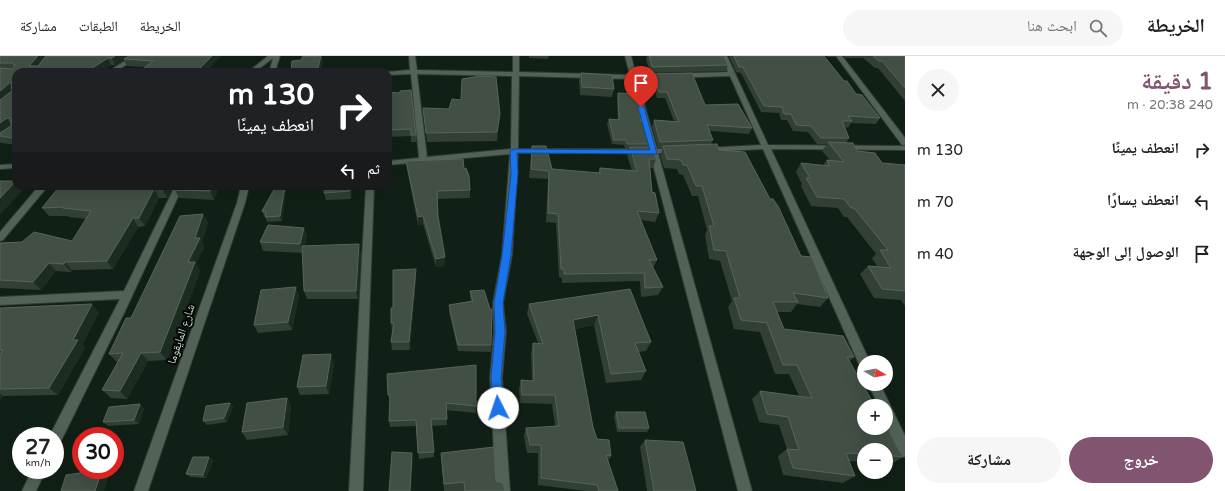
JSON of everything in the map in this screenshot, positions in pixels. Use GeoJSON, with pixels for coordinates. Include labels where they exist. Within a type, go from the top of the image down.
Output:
{"type":"FeatureCollection","features":[{"type":"Feature","properties":{"kind":"street"},"geometry":{"type":"LineString","coordinates":[[117,68],[137,56]]}},
{"type":"Feature","properties":{"kind":"street"},"geometry":{"type":"LineString","coordinates":[[256,68],[272,56]]}},
{"type":"Feature","properties":{"kind":"street"},"geometry":{"type":"LineString","coordinates":[[273,68],[277,56]]}},
{"type":"Feature","properties":{"kind":"street"},"geometry":{"type":"LineString","coordinates":[[412,56],[423,159]]}},
{"type":"Feature","properties":{"kind":"street"},"geometry":{"type":"LineString","coordinates":[[503,491],[496,378],[500,332],[498,303],[507,255],[514,173],[516,56]]}},
{"type":"Feature","properties":{"kind":"street"},"geometry":{"type":"LineString","coordinates":[[628,56],[632,77],[654,152],[745,491]]}},
{"type":"Feature","properties":{"kind":"street"},"geometry":{"type":"LineString","coordinates":[[724,56],[861,355]]}},
{"type":"Feature","properties":{"kind":"street"},"geometry":{"type":"LineString","coordinates":[[839,56],[905,143]]}},
{"type":"Feature","properties":{"kind":"street"},"geometry":{"type":"LineString","coordinates":[[392,73],[413,72],[632,77],[732,74]]}},
{"type":"Feature","properties":{"kind":"street"},"geometry":{"type":"LineString","coordinates":[[392,163],[514,151],[654,152],[765,148],[905,148]]}},
{"type":"Feature","properties":{"kind":"street"},"geometry":{"type":"LineString","coordinates":[[0,167],[12,166]]}},
{"type":"Feature","properties":{"kind":"street"},"geometry":{"type":"LineString","coordinates":[[0,238],[41,190]]}},
{"type":"Feature","properties":{"kind":"street"},"geometry":{"type":"LineString","coordinates":[[61,427],[127,295],[177,190]]}},
{"type":"Feature","properties":{"kind":"street","name":"شارع المايقوما"},"geometry":{"type":"LineString","coordinates":[[141,491],[238,211],[244,190]]}},
{"type":"Feature","properties":{"kind":"street"},"geometry":{"type":"LineString","coordinates":[[356,491],[370,190]]}},
{"type":"Feature","properties":{"kind":"street"},"geometry":{"type":"LineString","coordinates":[[2,304],[127,295]]}},
{"type":"Feature","properties":{"kind":"street"},"geometry":{"type":"LineString","coordinates":[[893,424],[905,450]]}},
{"type":"Feature","properties":{"kind":"street"},"geometry":{"type":"LineString","coordinates":[[29,491],[35,479]]}},
{"type":"Feature","properties":{"kind":"building"},"geometry":{"type":"Polygon","coordinates":[[[0,56],[38,56],[29,66],[38,66],[46,56],[115,56],[108,58],[92,68],[13,68],[15,65],[11,63],[0,63],[0,56]]]}},
{"type":"Feature","properties":{"kind":"building"},"geometry":{"type":"Polygon","coordinates":[[[129,56],[212,56],[200,68],[144,68],[153,61],[124,59],[129,56]]]}},
{"type":"Feature","properties":{"kind":"building"},"geometry":{"type":"Polygon","coordinates":[[[303,56],[321,56],[318,68],[291,68],[292,61],[301,60],[303,56]]]}},
{"type":"Feature","properties":{"kind":"building"},"geometry":{"type":"Polygon","coordinates":[[[649,56],[724,56],[728,65],[652,67],[649,56]]]}},
{"type":"Feature","properties":{"kind":"building"},"geometry":{"type":"Polygon","coordinates":[[[734,56],[824,56],[844,81],[847,81],[856,94],[862,95],[880,118],[848,116],[852,121],[842,121],[849,138],[821,138],[811,126],[796,125],[791,114],[784,114],[782,107],[764,106],[743,67],[739,67],[734,56]]]}},
{"type":"Feature","properties":{"kind":"building"},"geometry":{"type":"Polygon","coordinates":[[[873,56],[905,56],[905,88],[882,61],[879,61],[873,56]]]}},
{"type":"Feature","properties":{"kind":"building"},"geometry":{"type":"Polygon","coordinates":[[[0,68],[12,69],[12,91],[11,82],[0,91],[0,68]]]}},
{"type":"Feature","properties":{"kind":"building"},"geometry":{"type":"Polygon","coordinates":[[[581,73],[612,75],[614,89],[582,87],[581,73]]]}},
{"type":"Feature","properties":{"kind":"building"},"geometry":{"type":"Polygon","coordinates":[[[692,73],[705,105],[738,104],[752,128],[707,125],[713,140],[660,142],[654,120],[679,122],[667,92],[659,92],[654,74],[692,73]]]}},
{"type":"Feature","properties":{"kind":"building"},"geometry":{"type":"Polygon","coordinates":[[[480,76],[496,77],[500,114],[497,132],[426,133],[423,108],[449,109],[452,99],[461,100],[462,79],[480,76]]]}},
{"type":"Feature","properties":{"kind":"building"},"geometry":{"type":"Polygon","coordinates":[[[411,90],[416,135],[411,135],[411,129],[392,130],[392,92],[400,93],[400,91],[411,90]]]}},
{"type":"Feature","properties":{"kind":"building"},"geometry":{"type":"Polygon","coordinates":[[[12,91],[12,138],[0,136],[0,133],[11,126],[11,118],[7,118],[0,123],[0,100],[12,91]]]}},
{"type":"Feature","properties":{"kind":"building"},"geometry":{"type":"Polygon","coordinates":[[[618,93],[636,94],[641,121],[643,121],[649,144],[627,144],[626,140],[614,140],[609,119],[619,120],[618,93]]]}},
{"type":"Feature","properties":{"kind":"building"},"geometry":{"type":"Polygon","coordinates":[[[828,142],[853,143],[857,151],[875,153],[882,163],[905,165],[905,291],[882,289],[868,266],[891,268],[880,250],[888,250],[854,208],[851,208],[844,199],[817,197],[806,178],[810,178],[801,163],[829,166],[827,160],[844,162],[828,142]]]}},
{"type":"Feature","properties":{"kind":"building"},"geometry":{"type":"Polygon","coordinates":[[[717,144],[719,150],[745,152],[770,199],[773,199],[778,206],[801,256],[812,257],[828,298],[793,293],[798,302],[773,302],[784,329],[843,336],[854,357],[847,357],[857,374],[857,391],[866,391],[871,399],[857,399],[857,435],[891,435],[903,457],[893,456],[893,443],[857,443],[857,454],[846,453],[855,476],[793,468],[787,449],[799,450],[788,417],[767,414],[760,391],[812,398],[797,365],[783,365],[767,323],[741,320],[734,298],[740,298],[726,251],[714,250],[709,226],[714,226],[702,186],[696,186],[687,165],[683,165],[681,160],[667,159],[663,146],[717,144]]]}},
{"type":"Feature","properties":{"kind":"building"},"geometry":{"type":"Polygon","coordinates":[[[532,146],[546,146],[552,169],[600,173],[600,168],[637,171],[630,147],[653,147],[656,159],[649,159],[652,192],[655,193],[659,213],[637,211],[657,260],[649,260],[663,287],[645,288],[644,273],[564,274],[564,269],[561,269],[558,214],[548,213],[549,171],[531,169],[532,146]]]}},
{"type":"Feature","properties":{"kind":"building"},"geometry":{"type":"Polygon","coordinates":[[[463,159],[464,169],[466,168],[469,176],[470,190],[437,191],[438,216],[445,257],[436,259],[423,216],[418,217],[406,161],[463,159]]]}},
{"type":"Feature","properties":{"kind":"building"},"geometry":{"type":"Polygon","coordinates":[[[0,181],[12,181],[12,185],[0,198],[0,181]]]}},
{"type":"Feature","properties":{"kind":"building"},"geometry":{"type":"Polygon","coordinates":[[[57,190],[153,190],[139,218],[133,218],[107,261],[65,262],[64,264],[49,263],[33,282],[0,280],[0,243],[22,242],[34,232],[72,241],[91,211],[63,208],[64,207],[42,208],[57,190]]]}},
{"type":"Feature","properties":{"kind":"building"},"geometry":{"type":"Polygon","coordinates":[[[175,190],[211,190],[210,191],[175,190]]]}},
{"type":"Feature","properties":{"kind":"building"},"geometry":{"type":"Polygon","coordinates":[[[274,190],[284,190],[280,216],[265,217],[266,212],[262,211],[274,190]]]}},
{"type":"Feature","properties":{"kind":"building"},"geometry":{"type":"Polygon","coordinates":[[[324,190],[350,190],[350,191],[324,193],[324,190]]]}},
{"type":"Feature","properties":{"kind":"building"},"geometry":{"type":"Polygon","coordinates":[[[203,214],[195,238],[200,238],[188,262],[195,262],[160,352],[141,353],[120,391],[102,390],[123,353],[109,354],[126,318],[131,318],[180,216],[203,214]]]}},
{"type":"Feature","properties":{"kind":"building"},"geometry":{"type":"Polygon","coordinates":[[[268,225],[304,228],[300,244],[260,242],[268,225]]]}},
{"type":"Feature","properties":{"kind":"building"},"geometry":{"type":"Polygon","coordinates":[[[359,244],[356,291],[304,291],[302,246],[359,244]]]}},
{"type":"Feature","properties":{"kind":"building"},"geometry":{"type":"Polygon","coordinates":[[[416,269],[409,342],[391,342],[394,323],[391,323],[391,308],[393,308],[393,270],[416,269]]]}},
{"type":"Feature","properties":{"kind":"building"},"geometry":{"type":"Polygon","coordinates":[[[296,287],[288,322],[254,325],[261,290],[296,287]]]}},
{"type":"Feature","properties":{"kind":"building"},"geometry":{"type":"Polygon","coordinates":[[[630,289],[651,342],[635,343],[646,371],[611,374],[598,315],[573,320],[593,427],[597,439],[609,440],[611,456],[606,455],[618,491],[599,491],[597,485],[541,478],[541,445],[530,445],[526,428],[559,426],[555,395],[522,395],[521,380],[534,381],[533,343],[543,344],[529,304],[630,289]]]}},
{"type":"Feature","properties":{"kind":"building"},"geometry":{"type":"Polygon","coordinates":[[[484,290],[490,309],[492,309],[491,345],[458,345],[449,305],[473,301],[470,291],[484,290]]]}},
{"type":"Feature","properties":{"kind":"building"},"geometry":{"type":"Polygon","coordinates":[[[92,304],[73,340],[78,340],[49,388],[0,389],[0,355],[3,350],[0,350],[0,308],[92,304]]]}},
{"type":"Feature","properties":{"kind":"building"},"geometry":{"type":"Polygon","coordinates":[[[331,354],[326,386],[297,387],[303,355],[331,354]]]}},
{"type":"Feature","properties":{"kind":"building"},"geometry":{"type":"Polygon","coordinates":[[[476,365],[476,406],[446,403],[447,419],[431,419],[434,452],[418,453],[416,420],[389,421],[390,394],[388,395],[387,374],[476,365]]]}},
{"type":"Feature","properties":{"kind":"building"},"geometry":{"type":"Polygon","coordinates":[[[287,398],[283,427],[242,432],[247,403],[287,398]]]}},
{"type":"Feature","properties":{"kind":"building"},"geometry":{"type":"Polygon","coordinates":[[[230,403],[224,418],[203,421],[206,406],[230,403]]]}},
{"type":"Feature","properties":{"kind":"building"},"geometry":{"type":"Polygon","coordinates":[[[140,404],[134,420],[103,422],[109,407],[140,404]]]}},
{"type":"Feature","properties":{"kind":"building"},"geometry":{"type":"Polygon","coordinates":[[[616,412],[645,412],[649,428],[619,428],[616,412]]]}},
{"type":"Feature","properties":{"kind":"building"},"geometry":{"type":"Polygon","coordinates":[[[645,440],[683,442],[696,491],[654,491],[645,440]]]}},
{"type":"Feature","properties":{"kind":"building"},"geometry":{"type":"Polygon","coordinates":[[[494,447],[496,481],[503,483],[505,491],[465,491],[464,482],[444,484],[441,453],[494,447]]]}},
{"type":"Feature","properties":{"kind":"building"},"geometry":{"type":"Polygon","coordinates":[[[392,452],[412,453],[410,491],[389,491],[392,452]]]}},
{"type":"Feature","properties":{"kind":"building"},"geometry":{"type":"Polygon","coordinates":[[[193,457],[209,457],[203,475],[186,474],[193,457]]]}},
{"type":"Feature","properties":{"kind":"building"},"geometry":{"type":"Polygon","coordinates":[[[72,474],[72,479],[99,479],[95,491],[61,491],[66,475],[72,474]]]}},
{"type":"Feature","properties":{"kind":"route"},"geometry":{"type":"LineString","coordinates":[[498,408],[496,378],[500,332],[498,303],[507,255],[514,173],[514,151],[654,152],[641,107]]}}]}
